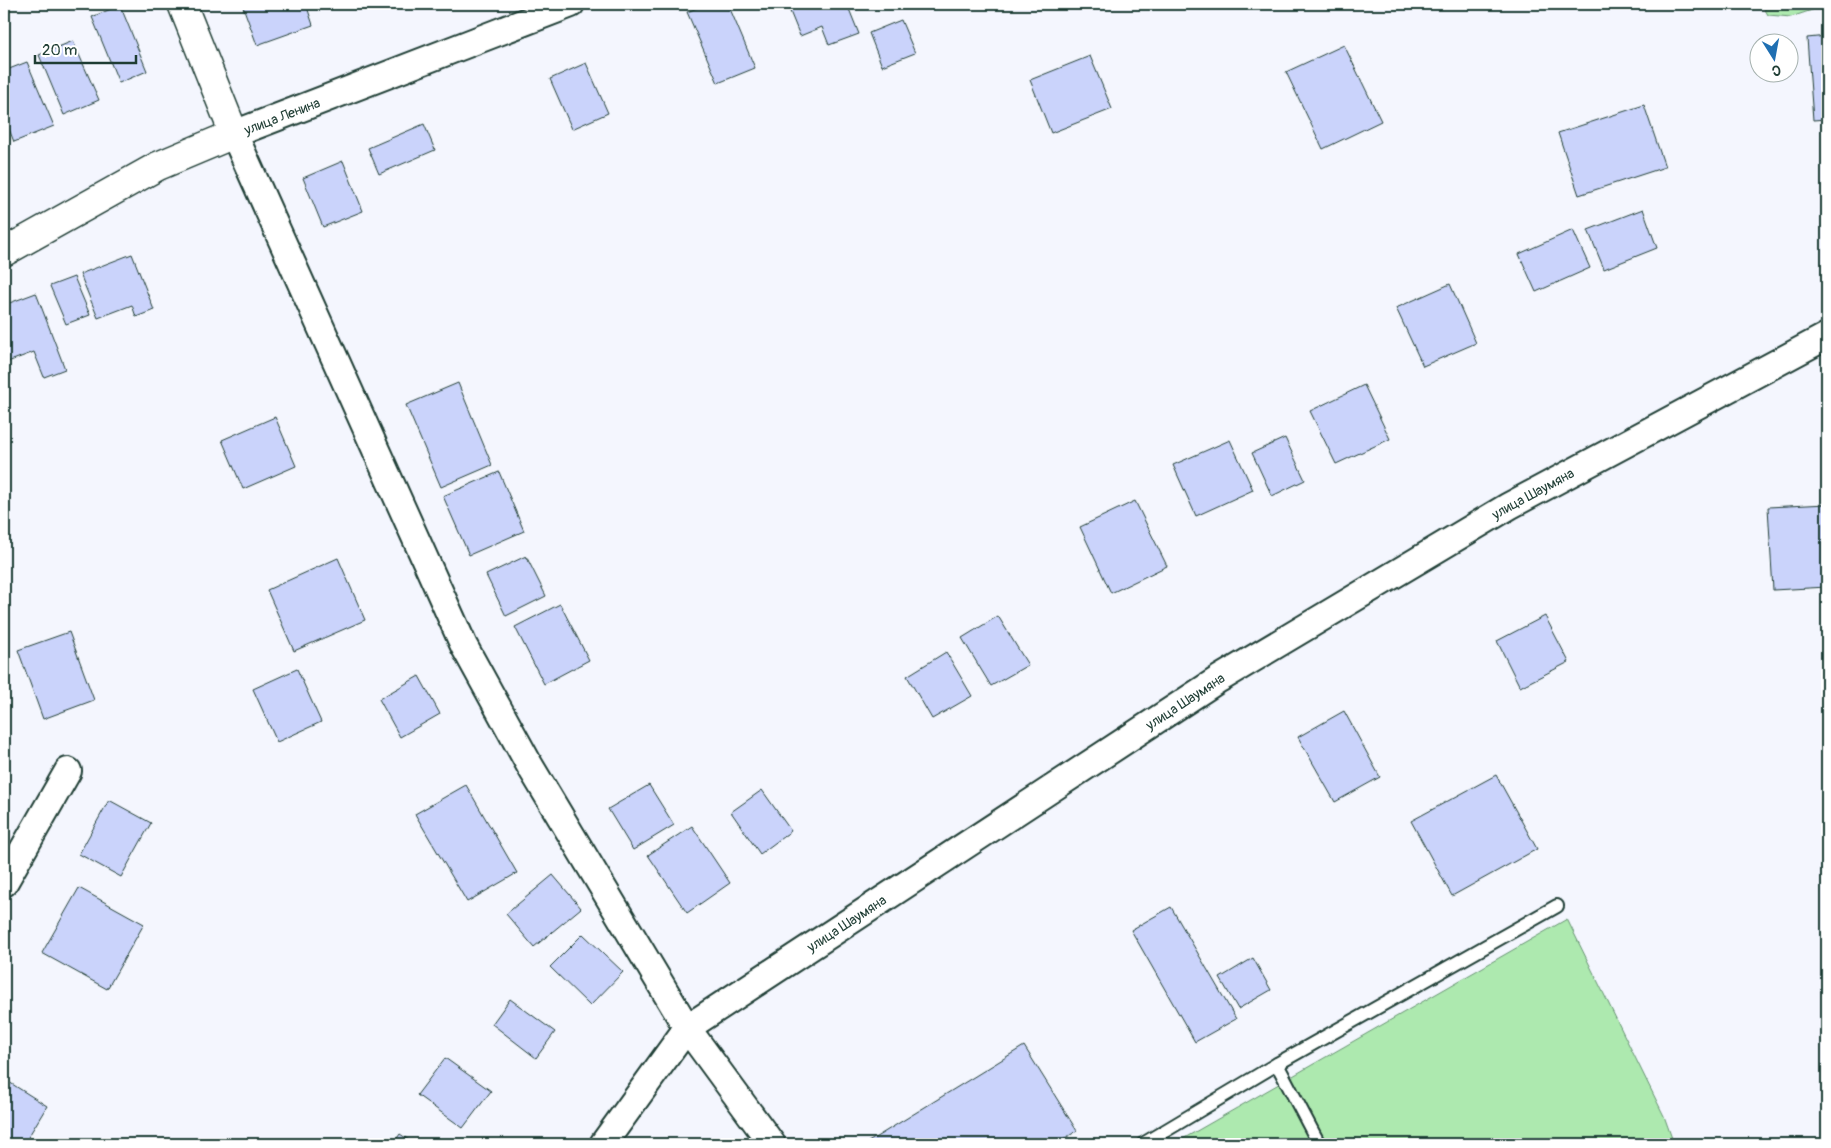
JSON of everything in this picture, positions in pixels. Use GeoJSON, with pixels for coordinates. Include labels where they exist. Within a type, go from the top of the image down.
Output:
{"type":"FeatureCollection","features":[{"type":"Feature","properties":{"kind":"street"},"geometry":{"type":"LineString","coordinates":[[182,4],[234,134],[464,646],[530,766],[687,1028],[772,1144]]}},
{"type":"Feature","properties":{"kind":"street","name":"улица Ленина"},"geometry":{"type":"LineString","coordinates":[[4,252],[158,166],[234,134],[571,4]]}},
{"type":"Feature","properties":{"kind":"street","name":"улица Шаумяна"},"geometry":{"type":"LineString","coordinates":[[603,1144],[687,1028],[1218,679],[1509,506],[1827,336]]}},
{"type":"Feature","properties":{"kind":"street"},"geometry":{"type":"LineString","coordinates":[[4,883],[68,772]]}},
{"type":"Feature","properties":{"kind":"lane"},"geometry":{"type":"LineString","coordinates":[[1143,1144],[1277,1064],[1556,906]]}},
{"type":"Feature","properties":{"kind":"lane"},"geometry":{"type":"LineString","coordinates":[[1277,1064],[1319,1144]]}},
{"type":"Feature","properties":{"kind":"green space"},"geometry":{"type":"Polygon","coordinates":[[[1762,4],[1827,5],[1791,17],[1768,15],[1762,4]]]}},
{"type":"Feature","properties":{"kind":"green space"},"geometry":{"type":"Polygon","coordinates":[[[1567,919],[1664,1116],[1674,1144],[1174,1144],[1567,919]]]}},
{"type":"Feature","properties":{"kind":"building"},"geometry":{"type":"Polygon","coordinates":[[[242,4],[306,4],[313,25],[257,45],[242,4]]]}},
{"type":"Feature","properties":{"kind":"building"},"geometry":{"type":"Polygon","coordinates":[[[707,4],[728,4],[755,68],[718,83],[687,12],[707,4]]]}},
{"type":"Feature","properties":{"kind":"building"},"geometry":{"type":"Polygon","coordinates":[[[787,4],[847,4],[859,34],[829,45],[822,27],[800,36],[787,4]]]}},
{"type":"Feature","properties":{"kind":"building"},"geometry":{"type":"Polygon","coordinates":[[[120,5],[147,71],[119,83],[92,17],[120,5]]]}},
{"type":"Feature","properties":{"kind":"building"},"geometry":{"type":"Polygon","coordinates":[[[901,20],[915,53],[882,66],[869,33],[901,20]]]}},
{"type":"Feature","properties":{"kind":"building"},"geometry":{"type":"Polygon","coordinates":[[[1827,36],[1827,119],[1813,120],[1807,38],[1827,36]]]}},
{"type":"Feature","properties":{"kind":"building"},"geometry":{"type":"Polygon","coordinates":[[[73,41],[99,100],[64,115],[39,55],[73,41]]]}},
{"type":"Feature","properties":{"kind":"building"},"geometry":{"type":"Polygon","coordinates":[[[1344,45],[1381,121],[1323,149],[1286,72],[1344,45]]]}},
{"type":"Feature","properties":{"kind":"building"},"geometry":{"type":"Polygon","coordinates":[[[1090,56],[1112,109],[1051,133],[1030,80],[1090,56]]]}},
{"type":"Feature","properties":{"kind":"building"},"geometry":{"type":"Polygon","coordinates":[[[27,62],[54,126],[14,142],[4,116],[4,71],[27,62]]]}},
{"type":"Feature","properties":{"kind":"building"},"geometry":{"type":"Polygon","coordinates":[[[586,63],[608,113],[572,129],[550,79],[586,63]]]}},
{"type":"Feature","properties":{"kind":"building"},"geometry":{"type":"Polygon","coordinates":[[[1644,105],[1665,167],[1579,195],[1558,133],[1644,105]]]}},
{"type":"Feature","properties":{"kind":"building"},"geometry":{"type":"Polygon","coordinates":[[[424,124],[435,150],[379,174],[368,148],[424,124]]]}},
{"type":"Feature","properties":{"kind":"building"},"geometry":{"type":"Polygon","coordinates":[[[343,161],[363,211],[323,227],[303,178],[343,161]]]}},
{"type":"Feature","properties":{"kind":"building"},"geometry":{"type":"Polygon","coordinates":[[[1643,209],[1657,248],[1604,269],[1588,230],[1643,209]]]}},
{"type":"Feature","properties":{"kind":"building"},"geometry":{"type":"Polygon","coordinates":[[[1573,230],[1590,268],[1536,292],[1519,254],[1573,230]]]}},
{"type":"Feature","properties":{"kind":"building"},"geometry":{"type":"Polygon","coordinates":[[[132,254],[154,310],[136,317],[132,305],[98,318],[80,274],[132,254]]]}},
{"type":"Feature","properties":{"kind":"building"},"geometry":{"type":"Polygon","coordinates":[[[74,277],[90,315],[66,324],[50,286],[74,277]]]}},
{"type":"Feature","properties":{"kind":"building"},"geometry":{"type":"Polygon","coordinates":[[[1450,284],[1476,343],[1423,366],[1396,308],[1450,284]]]}},
{"type":"Feature","properties":{"kind":"building"},"geometry":{"type":"Polygon","coordinates":[[[36,293],[65,369],[44,377],[34,352],[5,363],[4,360],[4,305],[36,293]]]}},
{"type":"Feature","properties":{"kind":"building"},"geometry":{"type":"Polygon","coordinates":[[[458,383],[492,465],[441,487],[406,405],[458,383]]]}},
{"type":"Feature","properties":{"kind":"building"},"geometry":{"type":"Polygon","coordinates":[[[1364,385],[1390,439],[1336,464],[1310,411],[1364,385]]]}},
{"type":"Feature","properties":{"kind":"building"},"geometry":{"type":"Polygon","coordinates":[[[275,417],[296,466],[243,489],[222,440],[275,417]]]}},
{"type":"Feature","properties":{"kind":"building"},"geometry":{"type":"Polygon","coordinates":[[[1285,438],[1305,480],[1272,496],[1252,453],[1285,438]]]}},
{"type":"Feature","properties":{"kind":"building"},"geometry":{"type":"Polygon","coordinates":[[[1230,440],[1253,490],[1196,516],[1173,465],[1230,440]]]}},
{"type":"Feature","properties":{"kind":"building"},"geometry":{"type":"Polygon","coordinates":[[[499,472],[524,531],[469,555],[443,496],[499,472]]]}},
{"type":"Feature","properties":{"kind":"building"},"geometry":{"type":"Polygon","coordinates":[[[1135,501],[1167,566],[1111,593],[1080,527],[1135,501]]]}},
{"type":"Feature","properties":{"kind":"building"},"geometry":{"type":"Polygon","coordinates":[[[1827,504],[1827,587],[1773,590],[1768,507],[1827,504]]]}},
{"type":"Feature","properties":{"kind":"building"},"geometry":{"type":"Polygon","coordinates":[[[526,556],[546,596],[506,616],[486,575],[526,556]]]}},
{"type":"Feature","properties":{"kind":"building"},"geometry":{"type":"Polygon","coordinates":[[[338,558],[365,620],[294,651],[267,590],[338,558]]]}},
{"type":"Feature","properties":{"kind":"building"},"geometry":{"type":"Polygon","coordinates":[[[560,604],[589,660],[544,684],[515,627],[560,604]]]}},
{"type":"Feature","properties":{"kind":"building"},"geometry":{"type":"Polygon","coordinates":[[[998,616],[1028,665],[991,686],[962,638],[998,616]]]}},
{"type":"Feature","properties":{"kind":"building"},"geometry":{"type":"Polygon","coordinates":[[[1545,616],[1569,662],[1520,687],[1497,641],[1545,616]]]}},
{"type":"Feature","properties":{"kind":"building"},"geometry":{"type":"Polygon","coordinates":[[[69,632],[94,700],[43,719],[18,650],[69,632]]]}},
{"type":"Feature","properties":{"kind":"building"},"geometry":{"type":"Polygon","coordinates":[[[946,652],[972,696],[932,719],[907,676],[946,652]]]}},
{"type":"Feature","properties":{"kind":"building"},"geometry":{"type":"Polygon","coordinates":[[[297,669],[321,722],[277,742],[253,689],[297,669]]]}},
{"type":"Feature","properties":{"kind":"building"},"geometry":{"type":"Polygon","coordinates":[[[419,676],[440,714],[400,737],[379,699],[419,676]]]}},
{"type":"Feature","properties":{"kind":"building"},"geometry":{"type":"Polygon","coordinates":[[[1344,711],[1380,777],[1335,802],[1298,737],[1344,711]]]}},
{"type":"Feature","properties":{"kind":"building"},"geometry":{"type":"Polygon","coordinates":[[[1496,775],[1537,849],[1452,896],[1411,821],[1496,775]]]}},
{"type":"Feature","properties":{"kind":"building"},"geometry":{"type":"Polygon","coordinates":[[[466,785],[517,873],[467,902],[415,814],[466,785]]]}},
{"type":"Feature","properties":{"kind":"building"},"geometry":{"type":"Polygon","coordinates":[[[649,785],[674,825],[633,850],[608,809],[649,785]]]}},
{"type":"Feature","properties":{"kind":"building"},"geometry":{"type":"Polygon","coordinates":[[[762,790],[791,831],[760,854],[731,812],[762,790]]]}},
{"type":"Feature","properties":{"kind":"building"},"geometry":{"type":"Polygon","coordinates":[[[109,800],[151,823],[121,877],[79,854],[109,800]]]}},
{"type":"Feature","properties":{"kind":"building"},"geometry":{"type":"Polygon","coordinates":[[[692,826],[730,883],[687,913],[648,855],[692,826]]]}},
{"type":"Feature","properties":{"kind":"building"},"geometry":{"type":"Polygon","coordinates":[[[553,875],[581,908],[534,947],[506,914],[553,875]]]}},
{"type":"Feature","properties":{"kind":"building"},"geometry":{"type":"Polygon","coordinates":[[[79,888],[144,924],[107,989],[42,953],[79,888]]]}},
{"type":"Feature","properties":{"kind":"building"},"geometry":{"type":"Polygon","coordinates":[[[1171,907],[1236,1019],[1195,1042],[1131,930],[1171,907]]]}},
{"type":"Feature","properties":{"kind":"building"},"geometry":{"type":"Polygon","coordinates":[[[583,934],[623,972],[590,1006],[550,967],[583,934]]]}},
{"type":"Feature","properties":{"kind":"building"},"geometry":{"type":"Polygon","coordinates":[[[1253,958],[1271,990],[1238,1009],[1220,978],[1253,958]]]}},
{"type":"Feature","properties":{"kind":"building"},"geometry":{"type":"Polygon","coordinates":[[[510,999],[555,1032],[536,1058],[492,1024],[510,999]]]}},
{"type":"Feature","properties":{"kind":"building"},"geometry":{"type":"Polygon","coordinates":[[[1024,1046],[1077,1131],[1055,1144],[865,1144],[1024,1046]]]}},
{"type":"Feature","properties":{"kind":"building"},"geometry":{"type":"Polygon","coordinates":[[[445,1058],[491,1091],[463,1128],[417,1095],[445,1058]]]}},
{"type":"Feature","properties":{"kind":"building"},"geometry":{"type":"Polygon","coordinates":[[[4,1079],[47,1106],[24,1144],[4,1144],[4,1079]]]}},
{"type":"Feature","properties":{"kind":"building"},"geometry":{"type":"Polygon","coordinates":[[[400,1134],[415,1144],[393,1144],[400,1134]]]}}]}
